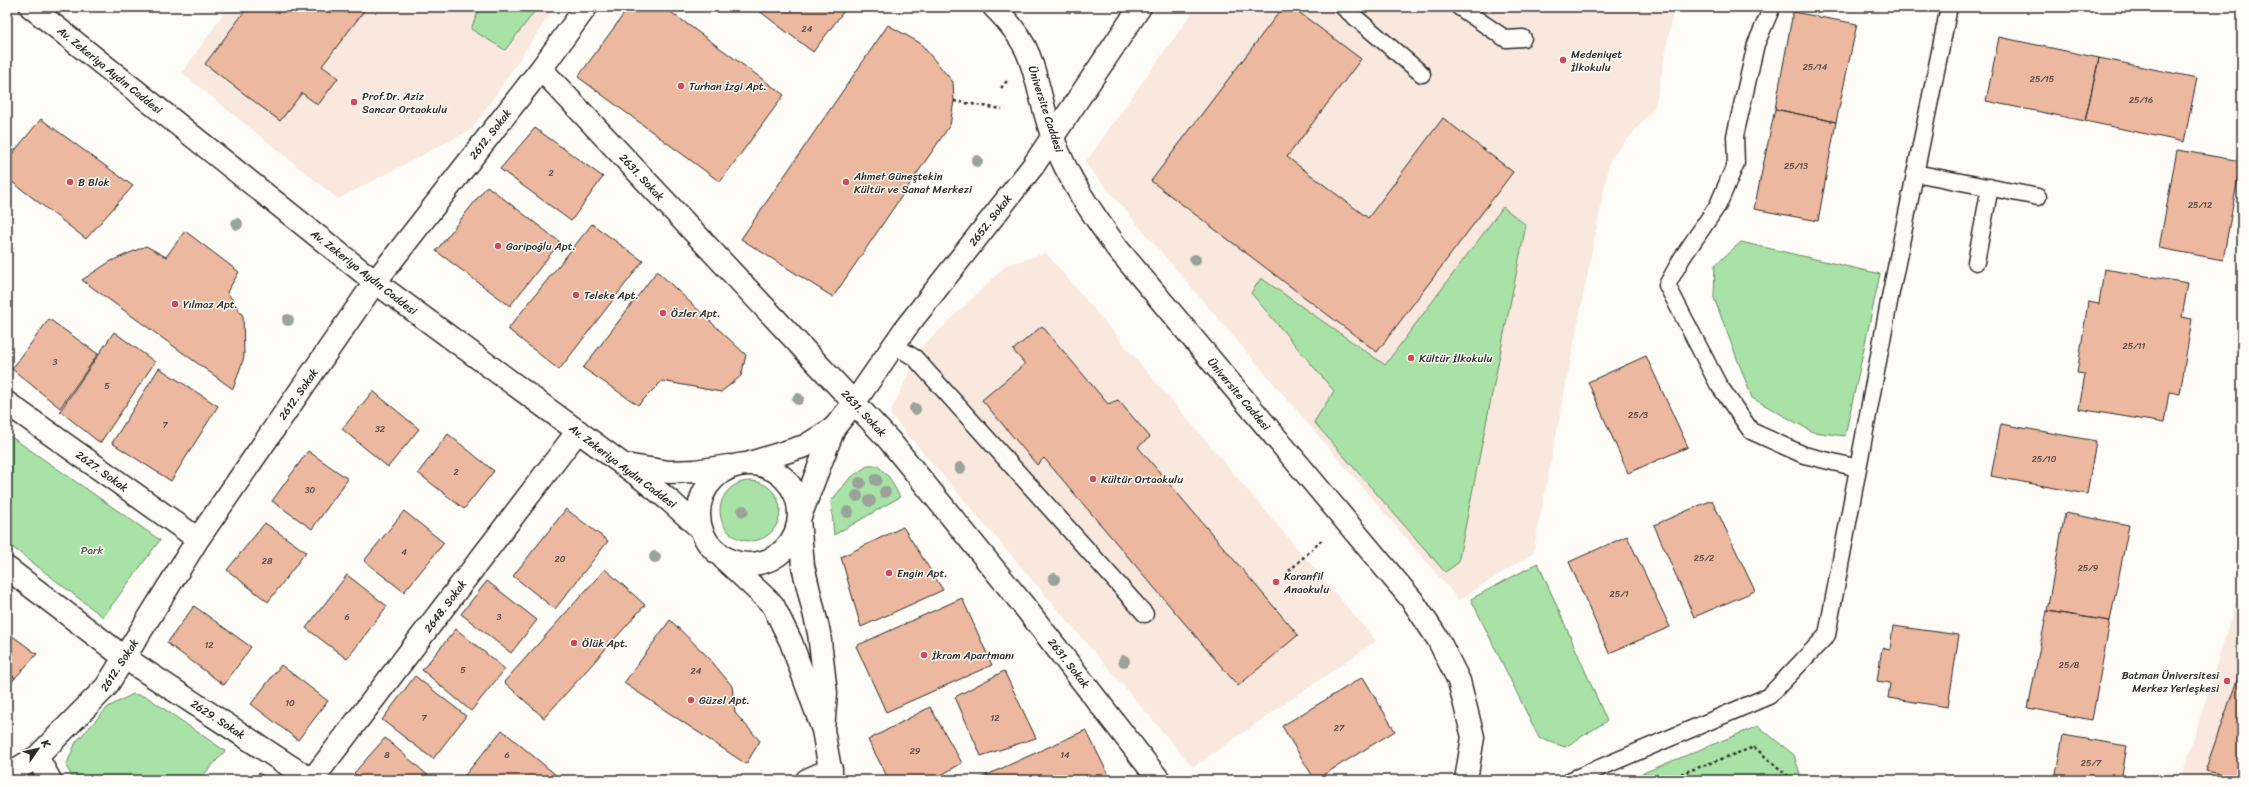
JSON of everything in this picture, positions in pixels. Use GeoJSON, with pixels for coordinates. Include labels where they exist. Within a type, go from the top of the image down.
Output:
{"type":"FeatureCollection","features":[{"type":"Feature","properties":{"kind":"street","name":"Av. Zekeriya Aydın Caddesi"},"geometry":{"type":"LineString","coordinates":[[31,7],[375,282],[578,431],[670,501],[701,529]]}},
{"type":"Feature","properties":{"kind":"street","name":"2612. Sokak"},"geometry":{"type":"LineString","coordinates":[[7,775],[37,757],[106,688],[198,539],[375,282],[541,69],[586,7]]}},
{"type":"Feature","properties":{"kind":"street","name":"Üniversite Caddesi"},"geometry":{"type":"LineString","coordinates":[[994,7],[1008,21],[1029,56],[1053,138],[1068,174],[1089,209],[1117,248],[1412,600],[1438,639],[1459,681],[1473,737],[1466,780]]}},
{"type":"Feature","properties":{"kind":"street","name":"2652. Sokak"},"geometry":{"type":"LineString","coordinates":[[834,428],[854,403],[894,345],[1053,138],[1140,7]]}},
{"type":"Feature","properties":{"kind":"street","name":"2631. Sokak"},"geometry":{"type":"LineString","coordinates":[[541,69],[889,440],[1019,599],[1159,780]]}},
{"type":"Feature","properties":{"kind":"street","name":"2627. Sokak"},"geometry":{"type":"LineString","coordinates":[[7,402],[198,539]]}},
{"type":"Feature","properties":{"kind":"street"},"geometry":{"type":"LineString","coordinates":[[807,780],[832,775],[823,730],[791,642],[773,606],[709,543],[701,529],[699,514],[702,498],[709,484],[720,472],[806,446],[834,428]]}},
{"type":"Feature","properties":{"kind":"street"},"geometry":{"type":"LineString","coordinates":[[721,556],[737,563],[754,564],[771,560],[785,550],[795,536],[799,519],[834,428]]}},
{"type":"Feature","properties":{"kind":"street","name":"2648. Sokak"},"geometry":{"type":"LineString","coordinates":[[312,780],[578,431]]}},
{"type":"Feature","properties":{"kind":"street"},"geometry":{"type":"LineString","coordinates":[[622,465],[669,472],[695,471],[743,464],[766,466],[780,474],[791,486],[798,502],[802,566],[819,633],[826,693],[823,730]]}},
{"type":"Feature","properties":{"kind":"street","name":"2629. Sokak"},"geometry":{"type":"LineString","coordinates":[[7,568],[125,658],[312,780]]}},
{"type":"Feature","properties":{"kind":"street"},"geometry":{"type":"LineString","coordinates":[[37,757],[50,780]]}},
{"type":"Feature","properties":{"kind":"lane"},"geometry":{"type":"LineString","coordinates":[[1343,7],[1422,74]]}},
{"type":"Feature","properties":{"kind":"lane"},"geometry":{"type":"LineString","coordinates":[[1459,7],[1506,39],[1523,38]]}},
{"type":"Feature","properties":{"kind":"lane"},"geometry":{"type":"LineString","coordinates":[[1772,7],[1756,44],[1735,136],[1736,163],[1718,205],[1682,258],[1667,285],[1718,384],[1752,431],[1804,455],[1858,468]]}},
{"type":"Feature","properties":{"kind":"lane"},"geometry":{"type":"LineString","coordinates":[[1571,780],[1769,696],[1827,635],[1915,173],[1949,7]]}},
{"type":"Feature","properties":{"kind":"lane"},"geometry":{"type":"LineString","coordinates":[[1915,173],[2038,197]]}},
{"type":"Feature","properties":{"kind":"lane"},"geometry":{"type":"LineString","coordinates":[[1976,262],[1990,187]]}},
{"type":"Feature","properties":{"kind":"lane"},"geometry":{"type":"LineString","coordinates":[[894,345],[915,358],[1145,614]]}},
{"type":"Feature","properties":{"kind":"path"},"geometry":{"type":"LineString","coordinates":[[954,101],[1002,109]]}},
{"type":"Feature","properties":{"kind":"path"},"geometry":{"type":"LineString","coordinates":[[1289,571],[1344,519]]}},
{"type":"Feature","properties":{"kind":"path"},"geometry":{"type":"LineString","coordinates":[[1664,780],[1754,747],[1788,776],[1789,780]]}},
{"type":"Feature","properties":{"kind":"shaded area","name":"Prof.Dr. Aziz Sancar Ortaokulu"},"geometry":{"type":"Polygon","coordinates":[[[228,7],[555,7],[472,129],[338,199],[182,73],[228,7]]]}},
{"type":"Feature","properties":{"kind":"shaded area","name":"Kültür İlkokulu"},"geometry":{"type":"Polygon","coordinates":[[[1196,7],[1674,7],[1655,107],[1610,159],[1533,553],[1459,600],[1085,163],[1196,7]]]}},
{"type":"Feature","properties":{"kind":"shaded area","name":"Kültür Ortaokulu"},"geometry":{"type":"Polygon","coordinates":[[[1046,253],[1376,641],[1193,767],[890,414],[920,349],[1007,265],[1046,253]]]}},
{"type":"Feature","properties":{"kind":"shaded area","name":"Batman Üniversitesi Merkez Yerleşkesi"},"geometry":{"type":"Polygon","coordinates":[[[2242,582],[2242,780],[2181,780],[2242,582]]]}},
{"type":"Feature","properties":{"kind":"green space"},"geometry":{"type":"Polygon","coordinates":[[[480,7],[538,7],[505,50],[471,29],[480,7]]]}},
{"type":"Feature","properties":{"kind":"green space"},"geometry":{"type":"Polygon","coordinates":[[[1503,207],[1526,225],[1458,563],[1445,572],[1314,422],[1334,391],[1251,293],[1261,278],[1385,365],[1503,207]]]}},
{"type":"Feature","properties":{"kind":"green space"},"geometry":{"type":"Polygon","coordinates":[[[1741,242],[1880,274],[1845,436],[1813,432],[1752,398],[1714,298],[1715,265],[1741,242]]]}},
{"type":"Feature","properties":{"kind":"green space","name":"Park"},"geometry":{"type":"Polygon","coordinates":[[[7,434],[160,540],[103,617],[7,543],[7,434]]]}},
{"type":"Feature","properties":{"kind":"green space"},"geometry":{"type":"Polygon","coordinates":[[[867,466],[878,466],[889,477],[900,497],[834,535],[831,501],[849,479],[867,466]]]}},
{"type":"Feature","properties":{"kind":"green space"},"geometry":{"type":"Polygon","coordinates":[[[750,481],[762,483],[775,494],[778,499],[780,511],[778,523],[767,536],[762,539],[750,541],[738,539],[725,528],[722,523],[720,511],[722,499],[733,486],[738,483],[750,481]]]}},
{"type":"Feature","properties":{"kind":"green space"},"geometry":{"type":"Polygon","coordinates":[[[1538,563],[1607,721],[1565,747],[1539,738],[1471,599],[1538,563]]]}},
{"type":"Feature","properties":{"kind":"green space"},"geometry":{"type":"Polygon","coordinates":[[[133,694],[147,697],[225,751],[199,780],[74,780],[66,766],[76,742],[108,707],[133,694]]]}},
{"type":"Feature","properties":{"kind":"green space"},"geometry":{"type":"Polygon","coordinates":[[[1758,726],[1794,755],[1802,780],[1626,780],[1758,726]]]}},
{"type":"Feature","properties":{"kind":"building"},"geometry":{"type":"Polygon","coordinates":[[[248,7],[367,7],[322,66],[338,78],[318,105],[302,93],[280,121],[205,64],[248,7]]]}},
{"type":"Feature","properties":{"kind":"building","name":"Turhan İzgi Apt."},"geometry":{"type":"Polygon","coordinates":[[[629,7],[664,7],[784,95],[720,182],[578,77],[629,7]]]}},
{"type":"Feature","properties":{"kind":"building"},"geometry":{"type":"Polygon","coordinates":[[[754,7],[847,7],[813,52],[754,7]]]}},
{"type":"Feature","properties":{"kind":"building"},"geometry":{"type":"Polygon","coordinates":[[[1283,7],[1292,7],[1361,59],[1287,157],[1368,218],[1443,118],[1513,172],[1377,352],[1151,181],[1283,7]]]}},
{"type":"Feature","properties":{"kind":"building"},"geometry":{"type":"Polygon","coordinates":[[[1793,12],[1857,24],[1836,122],[1775,109],[1793,12]]]}},
{"type":"Feature","properties":{"kind":"building","name":"Ahmet Güneştekin Kültür ve Sanat Merkezi"},"geometry":{"type":"Polygon","coordinates":[[[888,25],[920,43],[953,82],[954,101],[950,125],[833,297],[741,239],[888,25]]]}},
{"type":"Feature","properties":{"kind":"building"},"geometry":{"type":"Polygon","coordinates":[[[1999,37],[2099,58],[2085,121],[1986,101],[1999,37]]]}},
{"type":"Feature","properties":{"kind":"building"},"geometry":{"type":"Polygon","coordinates":[[[2099,58],[2197,78],[2184,142],[2085,121],[2099,58]]]}},
{"type":"Feature","properties":{"kind":"building"},"geometry":{"type":"Polygon","coordinates":[[[1775,109],[1836,122],[1818,221],[1754,209],[1775,109]]]}},
{"type":"Feature","properties":{"kind":"building","name":"B Blok"},"geometry":{"type":"Polygon","coordinates":[[[41,119],[133,186],[86,239],[7,178],[7,160],[41,119]]]}},
{"type":"Feature","properties":{"kind":"building"},"geometry":{"type":"Polygon","coordinates":[[[535,128],[603,177],[571,221],[500,169],[535,128]]]}},
{"type":"Feature","properties":{"kind":"building"},"geometry":{"type":"Polygon","coordinates":[[[2177,150],[2241,161],[2223,260],[2159,248],[2177,150]]]}},
{"type":"Feature","properties":{"kind":"building","name":"Garipoğlu Apt."},"geometry":{"type":"Polygon","coordinates":[[[487,186],[560,242],[510,306],[436,251],[487,186]]]}},
{"type":"Feature","properties":{"kind":"building","name":"Teleke Apt."},"geometry":{"type":"Polygon","coordinates":[[[592,224],[643,261],[559,370],[508,329],[592,224]]]}},
{"type":"Feature","properties":{"kind":"building","name":"Yılmaz Apt."},"geometry":{"type":"Polygon","coordinates":[[[185,231],[239,272],[227,292],[243,316],[244,357],[233,389],[82,280],[111,261],[146,246],[166,257],[185,231]]]}},
{"type":"Feature","properties":{"kind":"building"},"geometry":{"type":"Polygon","coordinates":[[[2104,269],[2188,283],[2182,317],[2192,319],[2180,394],[2169,392],[2164,423],[2079,409],[2085,374],[2077,373],[2088,302],[2099,304],[2104,269]]]}},
{"type":"Feature","properties":{"kind":"building","name":"Özler Apt."},"geometry":{"type":"Polygon","coordinates":[[[657,271],[746,355],[741,376],[721,392],[662,381],[638,405],[583,368],[657,271]]]}},
{"type":"Feature","properties":{"kind":"building"},"geometry":{"type":"Polygon","coordinates":[[[49,319],[98,354],[60,408],[12,369],[49,319]]]}},
{"type":"Feature","properties":{"kind":"building"},"geometry":{"type":"Polygon","coordinates":[[[1042,326],[1108,404],[1118,400],[1150,437],[1138,447],[1298,635],[1238,686],[1044,458],[1037,465],[982,400],[1025,364],[1013,350],[1042,326]]]}},
{"type":"Feature","properties":{"kind":"building"},"geometry":{"type":"Polygon","coordinates":[[[114,332],[155,362],[100,443],[60,411],[114,332]]]}},
{"type":"Feature","properties":{"kind":"building"},"geometry":{"type":"Polygon","coordinates":[[[1646,356],[1688,447],[1628,473],[1588,382],[1646,356]]]}},
{"type":"Feature","properties":{"kind":"building"},"geometry":{"type":"Polygon","coordinates":[[[159,368],[218,406],[171,481],[112,443],[159,368]]]}},
{"type":"Feature","properties":{"kind":"building"},"geometry":{"type":"Polygon","coordinates":[[[373,391],[419,429],[388,467],[342,429],[373,391]]]}},
{"type":"Feature","properties":{"kind":"building"},"geometry":{"type":"Polygon","coordinates":[[[2001,424],[2096,441],[2087,494],[1991,476],[2001,424]]]}},
{"type":"Feature","properties":{"kind":"building"},"geometry":{"type":"Polygon","coordinates":[[[448,434],[494,471],[464,509],[418,473],[448,434]]]}},
{"type":"Feature","properties":{"kind":"building"},"geometry":{"type":"Polygon","coordinates":[[[308,451],[348,479],[312,529],[272,501],[308,451]]]}},
{"type":"Feature","properties":{"kind":"building"},"geometry":{"type":"Polygon","coordinates":[[[1712,500],[1755,591],[1694,617],[1654,525],[1712,500]]]}},
{"type":"Feature","properties":{"kind":"building"},"geometry":{"type":"Polygon","coordinates":[[[566,509],[608,541],[555,609],[513,576],[566,509]]]}},
{"type":"Feature","properties":{"kind":"building"},"geometry":{"type":"Polygon","coordinates":[[[404,511],[444,543],[404,592],[364,561],[404,511]]]}},
{"type":"Feature","properties":{"kind":"building"},"geometry":{"type":"Polygon","coordinates":[[[2065,513],[2129,525],[2110,621],[2047,611],[2065,513]]]}},
{"type":"Feature","properties":{"kind":"building"},"geometry":{"type":"Polygon","coordinates":[[[265,523],[306,552],[268,602],[227,570],[265,523]]]}},
{"type":"Feature","properties":{"kind":"building","name":"Engin Apt."},"geometry":{"type":"Polygon","coordinates":[[[903,527],[943,590],[861,627],[841,557],[903,527]]]}},
{"type":"Feature","properties":{"kind":"building"},"geometry":{"type":"Polygon","coordinates":[[[1627,536],[1670,627],[1609,653],[1569,562],[1627,536]]]}},
{"type":"Feature","properties":{"kind":"building","name":"Ölük Apt."},"geometry":{"type":"Polygon","coordinates":[[[605,569],[645,605],[544,718],[504,682],[605,569]]]}},
{"type":"Feature","properties":{"kind":"building"},"geometry":{"type":"Polygon","coordinates":[[[347,575],[387,606],[347,659],[306,628],[347,575]]]}},
{"type":"Feature","properties":{"kind":"building"},"geometry":{"type":"Polygon","coordinates":[[[487,581],[537,620],[511,653],[461,614],[487,581]]]}},
{"type":"Feature","properties":{"kind":"building","name":"İkram Apartmanı"},"geometry":{"type":"Polygon","coordinates":[[[962,598],[992,665],[886,712],[856,646],[962,598]]]}},
{"type":"Feature","properties":{"kind":"building"},"geometry":{"type":"Polygon","coordinates":[[[194,606],[251,647],[224,685],[167,643],[194,606]]]}},
{"type":"Feature","properties":{"kind":"building"},"geometry":{"type":"Polygon","coordinates":[[[2047,611],[2110,621],[2092,720],[2028,708],[2047,611]]]}},
{"type":"Feature","properties":{"kind":"building","name":"Güzel Apt."},"geometry":{"type":"Polygon","coordinates":[[[670,620],[709,658],[732,686],[735,713],[760,741],[746,764],[624,683],[670,620]]]}},
{"type":"Feature","properties":{"kind":"building"},"geometry":{"type":"Polygon","coordinates":[[[1893,626],[1959,635],[1948,707],[1888,698],[1890,683],[1877,681],[1882,648],[1890,650],[1893,626]]]}},
{"type":"Feature","properties":{"kind":"building"},"geometry":{"type":"Polygon","coordinates":[[[456,629],[505,669],[471,711],[422,670],[456,629]]]}},
{"type":"Feature","properties":{"kind":"building"},"geometry":{"type":"Polygon","coordinates":[[[7,632],[37,654],[15,678],[7,672],[7,632]]]}},
{"type":"Feature","properties":{"kind":"building"},"geometry":{"type":"Polygon","coordinates":[[[281,665],[328,701],[298,740],[251,704],[281,665]]]}},
{"type":"Feature","properties":{"kind":"building"},"geometry":{"type":"Polygon","coordinates":[[[2242,666],[2242,780],[2228,780],[2230,776],[2205,771],[2242,666]]]}},
{"type":"Feature","properties":{"kind":"building"},"geometry":{"type":"Polygon","coordinates":[[[1004,671],[1036,738],[981,756],[955,697],[1004,671]]]}},
{"type":"Feature","properties":{"kind":"building"},"geometry":{"type":"Polygon","coordinates":[[[7,672],[15,678],[7,689],[7,672]]]}},
{"type":"Feature","properties":{"kind":"building"},"geometry":{"type":"Polygon","coordinates":[[[415,676],[466,716],[433,759],[382,720],[415,676]]]}},
{"type":"Feature","properties":{"kind":"building"},"geometry":{"type":"Polygon","coordinates":[[[1363,677],[1395,731],[1315,780],[1282,726],[1363,677]]]}},
{"type":"Feature","properties":{"kind":"building"},"geometry":{"type":"Polygon","coordinates":[[[930,707],[962,763],[933,780],[889,780],[868,740],[930,707]]]}},
{"type":"Feature","properties":{"kind":"building"},"geometry":{"type":"Polygon","coordinates":[[[502,730],[562,780],[461,780],[502,730]]]}},
{"type":"Feature","properties":{"kind":"building"},"geometry":{"type":"Polygon","coordinates":[[[1086,730],[1111,780],[976,780],[1086,730]]]}},
{"type":"Feature","properties":{"kind":"building"},"geometry":{"type":"Polygon","coordinates":[[[2063,735],[2127,746],[2121,780],[2055,780],[2063,735]]]}},
{"type":"Feature","properties":{"kind":"building"},"geometry":{"type":"Polygon","coordinates":[[[385,738],[431,778],[430,780],[362,780],[354,773],[385,738]]]}},
{"type":"Feature","properties":{"kind":"building"},"geometry":{"type":"Polygon","coordinates":[[[259,773],[269,780],[253,780],[259,773]]]}},
{"type":"Feature","properties":{"kind":"place","name":"Medeniyet İlkokulu"},"geometry":{"type":"Point","coordinates":[1563,60]}},
{"type":"Feature","properties":{"kind":"place","name":"Turhan İzgi Apt."},"geometry":{"type":"Point","coordinates":[681,86]}},
{"type":"Feature","properties":{"kind":"place","name":"Prof.Dr. Aziz Sancar Ortaokulu"},"geometry":{"type":"Point","coordinates":[354,102]}},
{"type":"Feature","properties":{"kind":"place","name":"B Blok"},"geometry":{"type":"Point","coordinates":[70,182]}},
{"type":"Feature","properties":{"kind":"place","name":"Ahmet Güneştekin Kültür ve Sanat Merkezi"},"geometry":{"type":"Point","coordinates":[846,182]}},
{"type":"Feature","properties":{"kind":"place","name":"Garipoğlu Apt."},"geometry":{"type":"Point","coordinates":[498,246]}},
{"type":"Feature","properties":{"kind":"place","name":"Teleke Apt."},"geometry":{"type":"Point","coordinates":[576,295]}},
{"type":"Feature","properties":{"kind":"place","name":"Yılmaz Apt."},"geometry":{"type":"Point","coordinates":[175,304]}},
{"type":"Feature","properties":{"kind":"place","name":"Özler Apt."},"geometry":{"type":"Point","coordinates":[663,313]}},
{"type":"Feature","properties":{"kind":"place","name":"Kültür İlkokulu"},"geometry":{"type":"Point","coordinates":[1411,358]}},
{"type":"Feature","properties":{"kind":"place","name":"Kültür Ortaokulu"},"geometry":{"type":"Point","coordinates":[1093,479]}},
{"type":"Feature","properties":{"kind":"place","name":"Engin Apt."},"geometry":{"type":"Point","coordinates":[889,573]}},
{"type":"Feature","properties":{"kind":"place","name":"Karanfil Anaokulu"},"geometry":{"type":"Point","coordinates":[1276,582]}},
{"type":"Feature","properties":{"kind":"place","name":"Ölük Apt."},"geometry":{"type":"Point","coordinates":[574,643]}},
{"type":"Feature","properties":{"kind":"place","name":"İkram Apartmanı"},"geometry":{"type":"Point","coordinates":[924,655]}},
{"type":"Feature","properties":{"kind":"place","name":"Batman Üniversitesi Merkez Yerleşkesi"},"geometry":{"type":"Point","coordinates":[2227,681]}},
{"type":"Feature","properties":{"kind":"place","name":"Güzel Apt."},"geometry":{"type":"Point","coordinates":[691,700]}}]}
